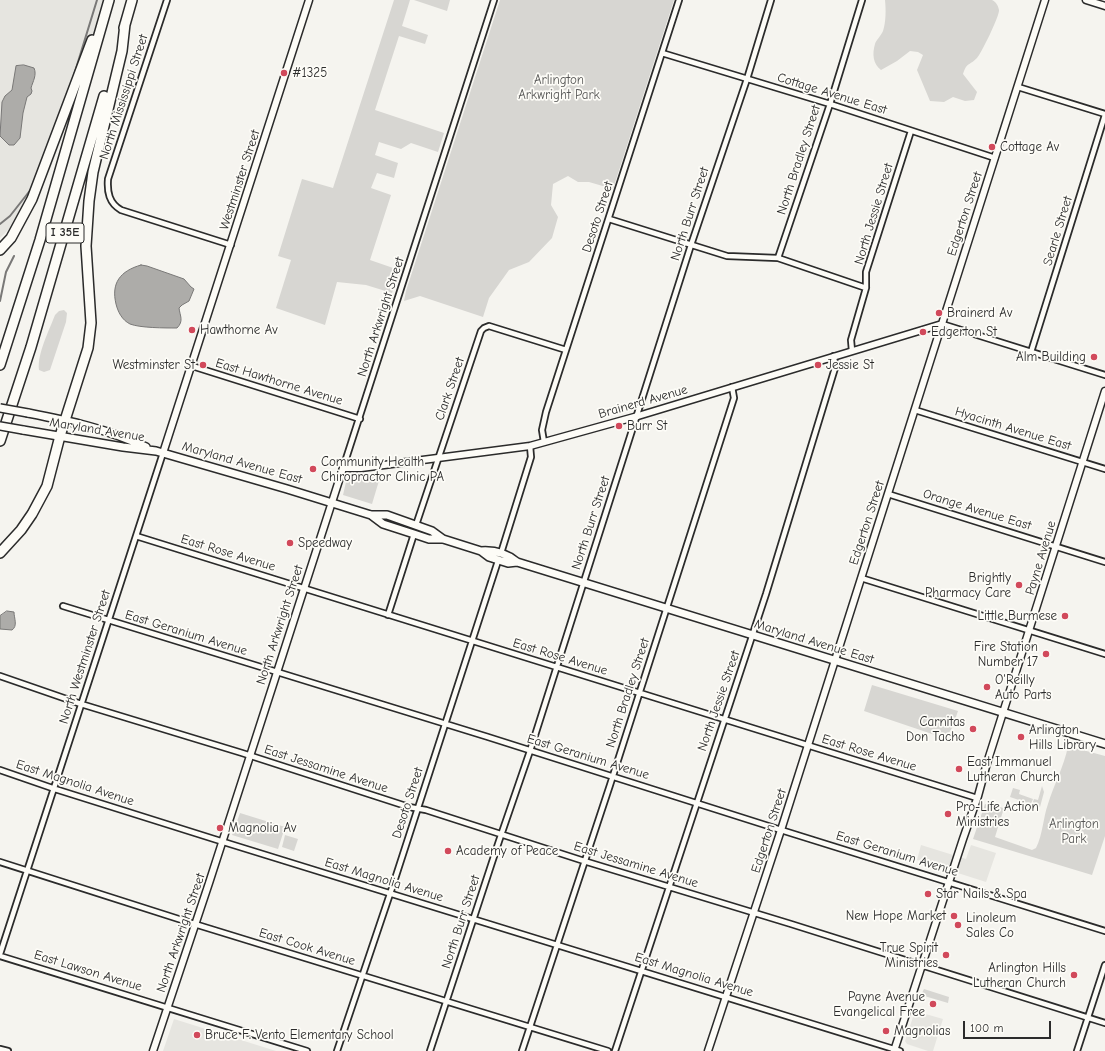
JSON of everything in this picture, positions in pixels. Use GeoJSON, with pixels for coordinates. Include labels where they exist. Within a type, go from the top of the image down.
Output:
{"type":"FeatureCollection","features":[{"type":"Feature","properties":{"kind":"highway","name":"I 35E"},"geometry":{"type":"LineString","coordinates":[[0,365],[40,240],[109,0]]}},
{"type":"Feature","properties":{"kind":"highway","name":"I 35E"},"geometry":{"type":"LineString","coordinates":[[0,441],[34,340],[132,0]]}},
{"type":"Feature","properties":{"kind":"highway"},"geometry":{"type":"LineString","coordinates":[[0,250],[14,232],[32,200],[90,42],[103,18]]}},
{"type":"Feature","properties":{"kind":"highway"},"geometry":{"type":"LineString","coordinates":[[0,553],[21,530],[47,486],[60,436],[86,355],[90,336],[91,307],[86,246],[89,201],[93,172],[122,51],[125,24]]}},
{"type":"Feature","properties":{"kind":"main road","name":"Maryland Avenue"},"geometry":{"type":"LineString","coordinates":[[0,408],[65,420],[124,437],[152,450]]}},
{"type":"Feature","properties":{"kind":"main road","name":"Maryland Avenue"},"geometry":{"type":"LineString","coordinates":[[0,426],[123,447],[152,450]]}},
{"type":"Feature","properties":{"kind":"main road","name":"Maryland Avenue East"},"geometry":{"type":"LineString","coordinates":[[152,450],[371,515],[387,515],[432,530],[443,539]]}},
{"type":"Feature","properties":{"kind":"main road","name":"Maryland Avenue East"},"geometry":{"type":"LineString","coordinates":[[371,515],[383,524],[429,539],[443,539],[481,551],[492,550],[510,556],[517,562]]}},
{"type":"Feature","properties":{"kind":"main road","name":"Maryland Avenue East"},"geometry":{"type":"LineString","coordinates":[[481,551],[489,558],[508,563],[517,562],[752,636],[1105,744]]}},
{"type":"Feature","properties":{"kind":"street","name":"North Mississippi Street"},"geometry":{"type":"LineString","coordinates":[[167,0],[108,179],[108,188],[111,201],[117,208],[127,212],[231,245]]}},
{"type":"Feature","properties":{"kind":"street","name":"Westminster Street"},"geometry":{"type":"LineString","coordinates":[[192,366],[309,0]]}},
{"type":"Feature","properties":{"kind":"street","name":"North Arkwright Street"},"geometry":{"type":"LineString","coordinates":[[153,1051],[360,419],[494,0]]}},
{"type":"Feature","properties":{"kind":"street","name":"Desoto Street"},"geometry":{"type":"LineString","coordinates":[[544,442],[542,430],[543,422],[679,0]]}},
{"type":"Feature","properties":{"kind":"street","name":"North Burr Street"},"geometry":{"type":"LineString","coordinates":[[430,1051],[501,834],[530,751],[583,582],[747,79],[771,0]]}},
{"type":"Feature","properties":{"kind":"street","name":"North Bradley Street"},"geometry":{"type":"LineString","coordinates":[[778,258],[830,104],[862,0]]}},
{"type":"Feature","properties":{"kind":"street","name":"Edgerton Street"},"geometry":{"type":"LineString","coordinates":[[708,1051],[781,830],[1045,0]]}},
{"type":"Feature","properties":{"kind":"street"},"geometry":{"type":"LineString","coordinates":[[1086,0],[1105,6]]}},
{"type":"Feature","properties":{"kind":"street","name":"Cottage Avenue East"},"geometry":{"type":"LineString","coordinates":[[662,53],[830,104],[995,158]]}},
{"type":"Feature","properties":{"kind":"street"},"geometry":{"type":"LineString","coordinates":[[1018,87],[1105,115]]}},
{"type":"Feature","properties":{"kind":"street","name":"Searle Street"},"geometry":{"type":"LineString","coordinates":[[1031,352],[1105,115]]}},
{"type":"Feature","properties":{"kind":"street","name":"North Jessie Street"},"geometry":{"type":"LineString","coordinates":[[852,351],[851,340],[866,288],[866,272],[911,131]]}},
{"type":"Feature","properties":{"kind":"street"},"geometry":{"type":"LineString","coordinates":[[609,219],[727,256],[778,258],[866,288]]}},
{"type":"Feature","properties":{"kind":"street"},"geometry":{"type":"LineString","coordinates":[[942,324],[1105,375]]}},
{"type":"Feature","properties":{"kind":"street","name":"Brainerd Avenue"},"geometry":{"type":"LineString","coordinates":[[343,468],[361,468],[438,459],[530,446],[638,416],[942,324]]}},
{"type":"Feature","properties":{"kind":"street","name":"Clark Street"},"geometry":{"type":"LineString","coordinates":[[416,525],[480,331],[489,326],[566,350]]}},
{"type":"Feature","properties":{"kind":"street","name":"North Jessie Street"},"geometry":{"type":"LineString","coordinates":[[615,1051],[752,636],[835,368],[834,356]]}},
{"type":"Feature","properties":{"kind":"street","name":"East Hawthorne Avenue"},"geometry":{"type":"LineString","coordinates":[[192,366],[360,419]]}},
{"type":"Feature","properties":{"kind":"street","name":"North Westminster Street"},"geometry":{"type":"LineString","coordinates":[[0,955],[192,366]]}},
{"type":"Feature","properties":{"kind":"street","name":"North Bradley Street"},"geometry":{"type":"LineString","coordinates":[[522,1051],[640,693],[734,398],[732,387]]}},
{"type":"Feature","properties":{"kind":"street","name":"Payne Avenue"},"geometry":{"type":"LineString","coordinates":[[896,1050],[1105,391]]}},
{"type":"Feature","properties":{"kind":"street","name":"Hyacinth Avenue East"},"geometry":{"type":"LineString","coordinates":[[915,410],[1105,469]]}},
{"type":"Feature","properties":{"kind":"street"},"geometry":{"type":"LineString","coordinates":[[500,553],[531,457],[530,446]]}},
{"type":"Feature","properties":{"kind":"street","name":"Orange Avenue East"},"geometry":{"type":"LineString","coordinates":[[888,494],[1105,562]]}},
{"type":"Feature","properties":{"kind":"street"},"geometry":{"type":"LineString","coordinates":[[388,615],[414,534]]}},
{"type":"Feature","properties":{"kind":"street","name":"East Rose Avenue"},"geometry":{"type":"LineString","coordinates":[[136,536],[977,798]]}},
{"type":"Feature","properties":{"kind":"street","name":"Desoto Street"},"geometry":{"type":"LineString","coordinates":[[337,1051],[418,809],[444,724],[498,560]]}},
{"type":"Feature","properties":{"kind":"street"},"geometry":{"type":"LineString","coordinates":[[861,578],[1105,654]]}},
{"type":"Feature","properties":{"kind":"street","name":"East Geranium Avenue"},"geometry":{"type":"LineString","coordinates":[[63,606],[613,776],[1105,931]]}},
{"type":"Feature","properties":{"kind":"street","name":"East Jessamine Avenue"},"geometry":{"type":"LineString","coordinates":[[0,676],[81,704],[1105,1023]]}},
{"type":"Feature","properties":{"kind":"street","name":"East Magnolia Avenue"},"geometry":{"type":"LineString","coordinates":[[0,770],[55,789],[896,1050]]}},
{"type":"Feature","properties":{"kind":"street","name":"East Cook Avenue"},"geometry":{"type":"LineString","coordinates":[[0,862],[27,872],[608,1051]]}},
{"type":"Feature","properties":{"kind":"street","name":"East Lawson Avenue"},"geometry":{"type":"LineString","coordinates":[[0,955],[307,1051]]}},
{"type":"Feature","properties":{"kind":"street"},"geometry":{"type":"LineString","coordinates":[[1077,1051],[1105,965]]}},
{"type":"Feature","properties":{"kind":"street"},"geometry":{"type":"LineString","coordinates":[[0,1048],[8,1051]]}},
{"type":"Feature","properties":{"kind":"shaded area"},"geometry":{"type":"Polygon","coordinates":[[[0,0],[108,0],[83,83],[49,172],[37,196],[24,214],[0,238],[0,0]]]}},
{"type":"Feature","properties":{"kind":"shaded area"},"geometry":{"type":"Polygon","coordinates":[[[24,65],[34,68],[35,76],[31,88],[32,91],[27,97],[23,113],[20,138],[14,145],[9,145],[0,136],[2,102],[5,96],[12,90],[16,66],[24,65]]]}},
{"type":"Feature","properties":{"kind":"shaded area"},"geometry":{"type":"Polygon","coordinates":[[[141,265],[184,279],[194,289],[189,301],[179,308],[181,321],[177,328],[153,328],[130,324],[119,313],[115,297],[116,284],[123,274],[141,265]]]}},
{"type":"Feature","properties":{"kind":"shaded area"},"geometry":{"type":"Polygon","coordinates":[[[7,611],[14,612],[15,626],[12,630],[0,629],[0,616],[7,611]]]}},
{"type":"Feature","properties":{"kind":"shaded area"},"geometry":{"type":"Polygon","coordinates":[[[921,845],[966,859],[971,845],[996,853],[986,882],[917,860],[921,845]]]}},
{"type":"Feature","properties":{"kind":"shaded area"},"geometry":{"type":"Polygon","coordinates":[[[915,1011],[943,1019],[933,1051],[928,1051],[907,1044],[905,1041],[915,1011]]]}},
{"type":"Feature","properties":{"kind":"shaded area","name":"Bruce F. Vento Elementary School"},"geometry":{"type":"Polygon","coordinates":[[[174,1019],[276,1051],[163,1051],[174,1019]]]}},
{"type":"Feature","properties":{"kind":"green space"},"geometry":{"type":"Polygon","coordinates":[[[394,0],[410,0],[402,26],[428,35],[425,44],[399,36],[375,110],[444,133],[438,152],[411,143],[401,149],[379,142],[375,155],[398,163],[394,178],[377,173],[371,188],[391,195],[370,260],[399,270],[392,293],[366,285],[337,282],[325,325],[276,308],[291,260],[278,256],[302,179],[333,188],[394,0]]]}},
{"type":"Feature","properties":{"kind":"green space"},"geometry":{"type":"Polygon","coordinates":[[[414,0],[450,0],[447,11],[414,0]]]}},
{"type":"Feature","properties":{"kind":"green space","name":"Arlington Arkwright Park"},"geometry":{"type":"Polygon","coordinates":[[[500,0],[674,0],[613,189],[589,182],[578,182],[568,176],[553,184],[551,205],[558,217],[552,238],[529,262],[509,270],[489,298],[483,317],[420,296],[404,301],[500,0]]]}},
{"type":"Feature","properties":{"kind":"green space"},"geometry":{"type":"Polygon","coordinates":[[[885,0],[992,0],[996,3],[999,8],[997,19],[979,55],[967,66],[963,74],[977,92],[974,100],[965,101],[953,97],[944,102],[930,101],[917,70],[923,55],[918,52],[910,51],[897,61],[881,70],[878,68],[874,58],[874,51],[876,42],[884,27],[886,16],[885,0]]]}},
{"type":"Feature","properties":{"kind":"green space"},"geometry":{"type":"Polygon","coordinates":[[[64,310],[67,313],[66,322],[50,370],[44,372],[39,370],[42,350],[55,315],[59,311],[64,310]]]}},
{"type":"Feature","properties":{"kind":"green space"},"geometry":{"type":"Polygon","coordinates":[[[381,474],[372,504],[343,495],[346,482],[349,478],[381,474]]]}},
{"type":"Feature","properties":{"kind":"green space"},"geometry":{"type":"Polygon","coordinates":[[[872,685],[958,711],[951,731],[945,736],[941,737],[864,711],[872,685]]]}},
{"type":"Feature","properties":{"kind":"green space","name":"Arlington Park"},"geometry":{"type":"Polygon","coordinates":[[[1068,746],[1105,756],[1105,836],[1092,875],[973,839],[985,804],[1004,808],[995,837],[1032,850],[1036,848],[1048,804],[1068,746]]]}},
{"type":"Feature","properties":{"kind":"green space"},"geometry":{"type":"Polygon","coordinates":[[[1042,786],[1044,792],[1040,807],[1032,805],[1034,799],[1038,800],[1042,786]]]}},
{"type":"Feature","properties":{"kind":"green space"},"geometry":{"type":"Polygon","coordinates":[[[1013,788],[1020,790],[1019,794],[1033,799],[1031,804],[1010,797],[1013,788]]]}},
{"type":"Feature","properties":{"kind":"green space"},"geometry":{"type":"Polygon","coordinates":[[[240,813],[285,827],[278,849],[232,835],[240,813]]]}},
{"type":"Feature","properties":{"kind":"green space"},"geometry":{"type":"Polygon","coordinates":[[[285,835],[298,839],[294,851],[282,847],[285,835]]]}},
{"type":"Feature","properties":{"kind":"green space"},"geometry":{"type":"Polygon","coordinates":[[[924,989],[949,997],[948,1003],[921,995],[924,989]]]}},
{"type":"Feature","properties":{"kind":"waterway"},"geometry":{"type":"LineString","coordinates":[[74,75],[97,0]]}},
{"type":"Feature","properties":{"kind":"waterway"},"geometry":{"type":"LineString","coordinates":[[0,224],[10,216],[32,188]]}},
{"type":"Feature","properties":{"kind":"waterway"},"geometry":{"type":"LineString","coordinates":[[0,301],[6,272],[14,256]]}},
{"type":"Feature","properties":{"kind":"place","name":"#1325"},"geometry":{"type":"Point","coordinates":[284,73]}},
{"type":"Feature","properties":{"kind":"place","name":"Cottage Av"},"geometry":{"type":"Point","coordinates":[992,147]}},
{"type":"Feature","properties":{"kind":"place","name":"Brainerd Av"},"geometry":{"type":"Point","coordinates":[939,313]}},
{"type":"Feature","properties":{"kind":"place","name":"Hawthorne Av"},"geometry":{"type":"Point","coordinates":[192,330]}},
{"type":"Feature","properties":{"kind":"place","name":"Edgerton St"},"geometry":{"type":"Point","coordinates":[923,332]}},
{"type":"Feature","properties":{"kind":"place","name":"Alm Building"},"geometry":{"type":"Point","coordinates":[1094,357]}},
{"type":"Feature","properties":{"kind":"place","name":"Westminster St"},"geometry":{"type":"Point","coordinates":[203,365]}},
{"type":"Feature","properties":{"kind":"place","name":"Jessie St"},"geometry":{"type":"Point","coordinates":[818,365]}},
{"type":"Feature","properties":{"kind":"place","name":"Burr St"},"geometry":{"type":"Point","coordinates":[619,426]}},
{"type":"Feature","properties":{"kind":"place","name":"Community Health Chiropractor Clinic PA"},"geometry":{"type":"Point","coordinates":[313,469]}},
{"type":"Feature","properties":{"kind":"place","name":"Speedway"},"geometry":{"type":"Point","coordinates":[290,543]}},
{"type":"Feature","properties":{"kind":"place","name":"Brightly Pharmacy Care"},"geometry":{"type":"Point","coordinates":[1019,585]}},
{"type":"Feature","properties":{"kind":"place","name":"Little Burmese"},"geometry":{"type":"Point","coordinates":[1065,616]}},
{"type":"Feature","properties":{"kind":"place","name":"Fire Station Number 17"},"geometry":{"type":"Point","coordinates":[1046,654]}},
{"type":"Feature","properties":{"kind":"place","name":"O'Reilly Auto Parts"},"geometry":{"type":"Point","coordinates":[987,687]}},
{"type":"Feature","properties":{"kind":"place","name":"Carnitas Don Tacho"},"geometry":{"type":"Point","coordinates":[973,729]}},
{"type":"Feature","properties":{"kind":"place","name":"Arlington Hills Library"},"geometry":{"type":"Point","coordinates":[1021,737]}},
{"type":"Feature","properties":{"kind":"place","name":"East Immanuel Lutheran Church"},"geometry":{"type":"Point","coordinates":[959,769]}},
{"type":"Feature","properties":{"kind":"place","name":"Pro-Life Action Ministries"},"geometry":{"type":"Point","coordinates":[948,814]}},
{"type":"Feature","properties":{"kind":"place","name":"Magnolia Av"},"geometry":{"type":"Point","coordinates":[220,828]}},
{"type":"Feature","properties":{"kind":"place","name":"Academy of Peace"},"geometry":{"type":"Point","coordinates":[448,851]}},
{"type":"Feature","properties":{"kind":"place","name":"Star Nails & Spa"},"geometry":{"type":"Point","coordinates":[928,894]}},
{"type":"Feature","properties":{"kind":"place","name":"New Hope Market"},"geometry":{"type":"Point","coordinates":[954,916]}},
{"type":"Feature","properties":{"kind":"place","name":"Linoleum Sales Co"},"geometry":{"type":"Point","coordinates":[958,925]}},
{"type":"Feature","properties":{"kind":"place","name":"True Spirit Ministries"},"geometry":{"type":"Point","coordinates":[946,955]}},
{"type":"Feature","properties":{"kind":"place","name":"Arlington Hills Lutheran Church"},"geometry":{"type":"Point","coordinates":[1074,975]}},
{"type":"Feature","properties":{"kind":"place","name":"Payne Avenue Evangelical Free"},"geometry":{"type":"Point","coordinates":[933,1004]}},
{"type":"Feature","properties":{"kind":"place","name":"Magnolias"},"geometry":{"type":"Point","coordinates":[886,1031]}},
{"type":"Feature","properties":{"kind":"place","name":"Bruce F. Vento Elementary School"},"geometry":{"type":"Point","coordinates":[197,1035]}}]}
